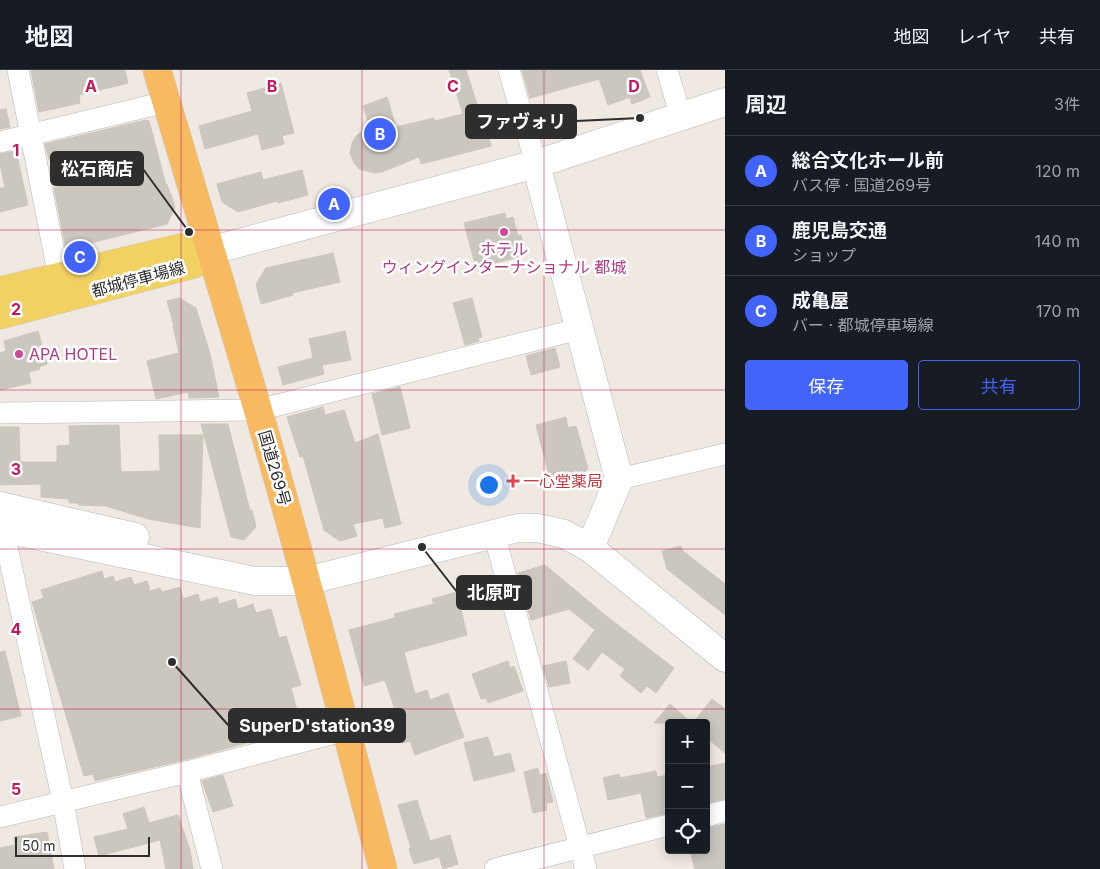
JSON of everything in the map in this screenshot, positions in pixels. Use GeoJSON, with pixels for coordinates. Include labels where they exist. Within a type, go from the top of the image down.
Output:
{"type":"FeatureCollection","features":[{"type":"Feature","properties":{"kind":"highway","name":"国道269号"},"geometry":{"type":"LineString","coordinates":[[157,70],[209,251],[258,410],[383,869]]}},
{"type":"Feature","properties":{"kind":"main road","name":"都城停車場線"},"geometry":{"type":"LineString","coordinates":[[0,290],[189,246],[209,251]]}},
{"type":"Feature","properties":{"kind":"main road","name":"都城停車場線"},"geometry":{"type":"LineString","coordinates":[[0,314],[194,264],[209,251]]}},
{"type":"Feature","properties":{"kind":"street"},"geometry":{"type":"LineString","coordinates":[[18,70],[59,277]]}},
{"type":"Feature","properties":{"kind":"street"},"geometry":{"type":"LineString","coordinates":[[509,70],[536,164],[619,478],[590,548]]}},
{"type":"Feature","properties":{"kind":"street"},"geometry":{"type":"LineString","coordinates":[[667,70],[681,117]]}},
{"type":"Feature","properties":{"kind":"street"},"geometry":{"type":"LineString","coordinates":[[0,142],[166,102]]}},
{"type":"Feature","properties":{"kind":"street"},"geometry":{"type":"LineString","coordinates":[[209,251],[536,164],[725,102]]}},
{"type":"Feature","properties":{"kind":"street"},"geometry":{"type":"LineString","coordinates":[[0,413],[258,410],[579,329]]}},
{"type":"Feature","properties":{"kind":"street"},"geometry":{"type":"LineString","coordinates":[[619,478],[725,454]]}},
{"type":"Feature","properties":{"kind":"street"},"geometry":{"type":"LineString","coordinates":[[75,869],[63,801],[1,521],[255,565],[306,581],[518,528],[538,528],[564,534],[590,548],[725,658]]}},
{"type":"Feature","properties":{"kind":"street"},"geometry":{"type":"LineString","coordinates":[[494,534],[586,869]]}},
{"type":"Feature","properties":{"kind":"street"},"geometry":{"type":"LineString","coordinates":[[0,816],[187,772],[346,730]]}},
{"type":"Feature","properties":{"kind":"street"},"geometry":{"type":"LineString","coordinates":[[187,772],[212,869]]}},
{"type":"Feature","properties":{"kind":"street"},"geometry":{"type":"LineString","coordinates":[[710,815],[725,811]]}},
{"type":"Feature","properties":{"kind":"street"},"geometry":{"type":"LineString","coordinates":[[495,869],[665,826]]}},
{"type":"Feature","properties":{"kind":"building"},"geometry":{"type":"Polygon","coordinates":[[[31,70],[125,70],[128,83],[79,95],[80,103],[39,112],[31,70]]]}},
{"type":"Feature","properties":{"kind":"building"},"geometry":{"type":"Polygon","coordinates":[[[449,70],[466,70],[479,110],[482,110],[491,146],[421,164],[419,157],[382,172],[374,173],[359,169],[350,153],[356,136],[370,126],[363,106],[387,97],[396,127],[434,118],[435,121],[463,114],[449,70]]]}},
{"type":"Feature","properties":{"kind":"building"},"geometry":{"type":"Polygon","coordinates":[[[522,70],[640,70],[650,97],[632,104],[630,97],[608,105],[599,79],[530,98],[522,70]]]}},
{"type":"Feature","properties":{"kind":"building"},"geometry":{"type":"Polygon","coordinates":[[[281,83],[294,133],[282,136],[284,144],[262,150],[258,134],[205,149],[199,126],[252,111],[247,93],[281,83]]]}},
{"type":"Feature","properties":{"kind":"building"},"geometry":{"type":"Polygon","coordinates":[[[6,109],[10,127],[0,129],[0,110],[6,109]]]}},
{"type":"Feature","properties":{"kind":"building"},"geometry":{"type":"Polygon","coordinates":[[[146,120],[149,121],[166,185],[175,208],[167,224],[66,249],[54,188],[79,181],[72,154],[49,160],[45,144],[146,120]]]}},
{"type":"Feature","properties":{"kind":"building"},"geometry":{"type":"Polygon","coordinates":[[[16,151],[28,205],[0,212],[0,188],[5,188],[0,154],[16,151]]]}},
{"type":"Feature","properties":{"kind":"building"},"geometry":{"type":"Polygon","coordinates":[[[302,170],[308,195],[238,212],[222,202],[217,184],[261,172],[263,180],[302,170]]]}},
{"type":"Feature","properties":{"kind":"building"},"geometry":{"type":"Polygon","coordinates":[[[505,213],[506,219],[513,217],[518,236],[521,235],[526,255],[476,268],[464,223],[505,213]]]}},
{"type":"Feature","properties":{"kind":"building"},"geometry":{"type":"Polygon","coordinates":[[[333,253],[340,282],[292,293],[293,295],[261,304],[256,284],[266,268],[333,253]]]}},
{"type":"Feature","properties":{"kind":"building"},"geometry":{"type":"Polygon","coordinates":[[[179,298],[196,308],[210,354],[219,397],[189,398],[188,392],[156,399],[147,361],[179,353],[167,301],[179,298]]]}},
{"type":"Feature","properties":{"kind":"building"},"geometry":{"type":"Polygon","coordinates":[[[472,298],[482,337],[478,338],[479,341],[465,345],[453,303],[472,298]]]}},
{"type":"Feature","properties":{"kind":"building"},"geometry":{"type":"Polygon","coordinates":[[[38,331],[47,364],[39,367],[40,369],[29,372],[31,383],[0,390],[0,353],[6,351],[4,341],[38,331]]]}},
{"type":"Feature","properties":{"kind":"building"},"geometry":{"type":"Polygon","coordinates":[[[345,331],[351,360],[322,365],[324,374],[283,385],[278,367],[313,358],[309,339],[345,331]]]}},
{"type":"Feature","properties":{"kind":"building"},"geometry":{"type":"Polygon","coordinates":[[[555,348],[560,367],[531,375],[526,356],[555,348]]]}},
{"type":"Feature","properties":{"kind":"building"},"geometry":{"type":"Polygon","coordinates":[[[400,387],[410,428],[382,435],[372,394],[400,387]]]}},
{"type":"Feature","properties":{"kind":"building"},"geometry":{"type":"Polygon","coordinates":[[[323,407],[325,415],[344,410],[355,443],[378,434],[401,524],[385,528],[383,518],[353,524],[357,536],[340,541],[324,530],[303,456],[300,457],[287,417],[323,407]]]}},
{"type":"Feature","properties":{"kind":"building"},"geometry":{"type":"Polygon","coordinates":[[[566,417],[568,428],[576,426],[588,469],[581,475],[551,483],[536,425],[566,417]]]}},
{"type":"Feature","properties":{"kind":"building"},"geometry":{"type":"Polygon","coordinates":[[[201,424],[228,424],[250,511],[252,510],[256,527],[244,540],[231,537],[201,424]]]}},
{"type":"Feature","properties":{"kind":"building"},"geometry":{"type":"Polygon","coordinates":[[[119,425],[121,472],[160,471],[159,435],[203,435],[200,528],[148,519],[106,506],[79,505],[78,503],[69,503],[69,499],[41,497],[41,484],[0,485],[0,427],[19,427],[20,462],[57,462],[57,446],[70,445],[69,426],[119,425]]]}},
{"type":"Feature","properties":{"kind":"building"},"geometry":{"type":"Polygon","coordinates":[[[681,546],[683,551],[725,584],[725,615],[667,569],[662,551],[681,546]]]}},
{"type":"Feature","properties":{"kind":"building"},"geometry":{"type":"Polygon","coordinates":[[[545,565],[605,615],[674,668],[656,693],[647,686],[641,693],[620,676],[625,669],[602,652],[588,670],[573,659],[595,630],[569,609],[531,620],[518,573],[545,565]]]}},
{"type":"Feature","properties":{"kind":"building"},"geometry":{"type":"Polygon","coordinates":[[[102,571],[104,579],[113,576],[115,582],[131,577],[134,585],[147,581],[150,591],[160,588],[162,592],[180,587],[183,599],[198,594],[200,602],[217,597],[219,604],[235,599],[238,609],[253,604],[256,613],[271,609],[279,638],[286,636],[301,685],[291,688],[302,728],[184,760],[95,781],[93,774],[84,776],[32,602],[44,598],[41,590],[102,571]]]}},
{"type":"Feature","properties":{"kind":"building"},"geometry":{"type":"Polygon","coordinates":[[[457,592],[467,635],[404,652],[415,694],[427,690],[430,700],[448,693],[464,737],[415,755],[410,741],[402,743],[397,728],[401,727],[385,680],[364,686],[349,630],[395,618],[394,614],[434,604],[432,599],[457,592]]]}},
{"type":"Feature","properties":{"kind":"building"},"geometry":{"type":"Polygon","coordinates":[[[5,651],[21,716],[0,721],[0,652],[5,651]]]}},
{"type":"Feature","properties":{"kind":"building"},"geometry":{"type":"Polygon","coordinates":[[[508,661],[510,668],[514,666],[523,691],[488,703],[486,698],[481,699],[472,674],[508,661]]]}},
{"type":"Feature","properties":{"kind":"building"},"geometry":{"type":"Polygon","coordinates":[[[566,661],[570,683],[549,687],[543,666],[566,661]]]}},
{"type":"Feature","properties":{"kind":"building"},"geometry":{"type":"Polygon","coordinates":[[[712,699],[725,709],[725,753],[710,740],[710,719],[696,719],[712,699]]]}},
{"type":"Feature","properties":{"kind":"building"},"geometry":{"type":"Polygon","coordinates":[[[670,704],[687,719],[665,719],[665,723],[654,723],[670,704]]]}},
{"type":"Feature","properties":{"kind":"building"},"geometry":{"type":"Polygon","coordinates":[[[488,737],[494,757],[510,753],[515,771],[474,781],[464,743],[488,737]]]}},
{"type":"Feature","properties":{"kind":"building"},"geometry":{"type":"Polygon","coordinates":[[[725,763],[725,799],[710,802],[710,766],[725,763]]]}},
{"type":"Feature","properties":{"kind":"building"},"geometry":{"type":"Polygon","coordinates":[[[538,768],[539,775],[546,773],[553,802],[546,803],[547,810],[533,813],[524,772],[538,768]]]}},
{"type":"Feature","properties":{"kind":"building"},"geometry":{"type":"Polygon","coordinates":[[[656,771],[657,777],[665,776],[665,814],[646,818],[641,793],[608,800],[603,778],[619,774],[620,778],[656,771]]]}},
{"type":"Feature","properties":{"kind":"building"},"geometry":{"type":"Polygon","coordinates":[[[223,775],[233,806],[213,812],[202,781],[223,775]]]}},
{"type":"Feature","properties":{"kind":"building"},"geometry":{"type":"Polygon","coordinates":[[[417,800],[430,841],[450,835],[458,864],[443,869],[439,857],[414,864],[398,805],[417,800]]]}},
{"type":"Feature","properties":{"kind":"building"},"geometry":{"type":"Polygon","coordinates":[[[144,807],[149,823],[178,815],[190,850],[193,869],[166,869],[160,840],[99,856],[94,837],[128,829],[123,814],[144,807]]]}},
{"type":"Feature","properties":{"kind":"building"},"geometry":{"type":"Polygon","coordinates":[[[725,824],[725,869],[695,869],[691,854],[710,854],[710,827],[725,824]]]}},
{"type":"Feature","properties":{"kind":"building"},"geometry":{"type":"Polygon","coordinates":[[[47,832],[54,869],[0,869],[0,848],[15,845],[14,837],[47,832]]]}},
{"type":"Feature","properties":{"kind":"place","name":"ファヴォリ"},"geometry":{"type":"Point","coordinates":[640,118]}},
{"type":"Feature","properties":{"kind":"place","name":"鹿児島交通"},"geometry":{"type":"Point","coordinates":[380,134]}},
{"type":"Feature","properties":{"kind":"place","name":"総合文化ホール前"},"geometry":{"type":"Point","coordinates":[334,204]}},
{"type":"Feature","properties":{"kind":"place","name":"松石商店"},"geometry":{"type":"Point","coordinates":[189,232]}},
{"type":"Feature","properties":{"kind":"place","name":"ホテル ウィングインターナショナル 都城"},"geometry":{"type":"Point","coordinates":[504,232]}},
{"type":"Feature","properties":{"kind":"place","name":"成亀屋"},"geometry":{"type":"Point","coordinates":[80,257]}},
{"type":"Feature","properties":{"kind":"place","name":"APA HOTEL"},"geometry":{"type":"Point","coordinates":[19,354]}},
{"type":"Feature","properties":{"kind":"place","name":"一心堂薬局"},"geometry":{"type":"Point","coordinates":[513,481]}},
{"type":"Feature","properties":{"kind":"place","name":"北原町"},"geometry":{"type":"Point","coordinates":[422,547]}},
{"type":"Feature","properties":{"kind":"place","name":"SuperD'station39"},"geometry":{"type":"Point","coordinates":[172,662]}}]}
